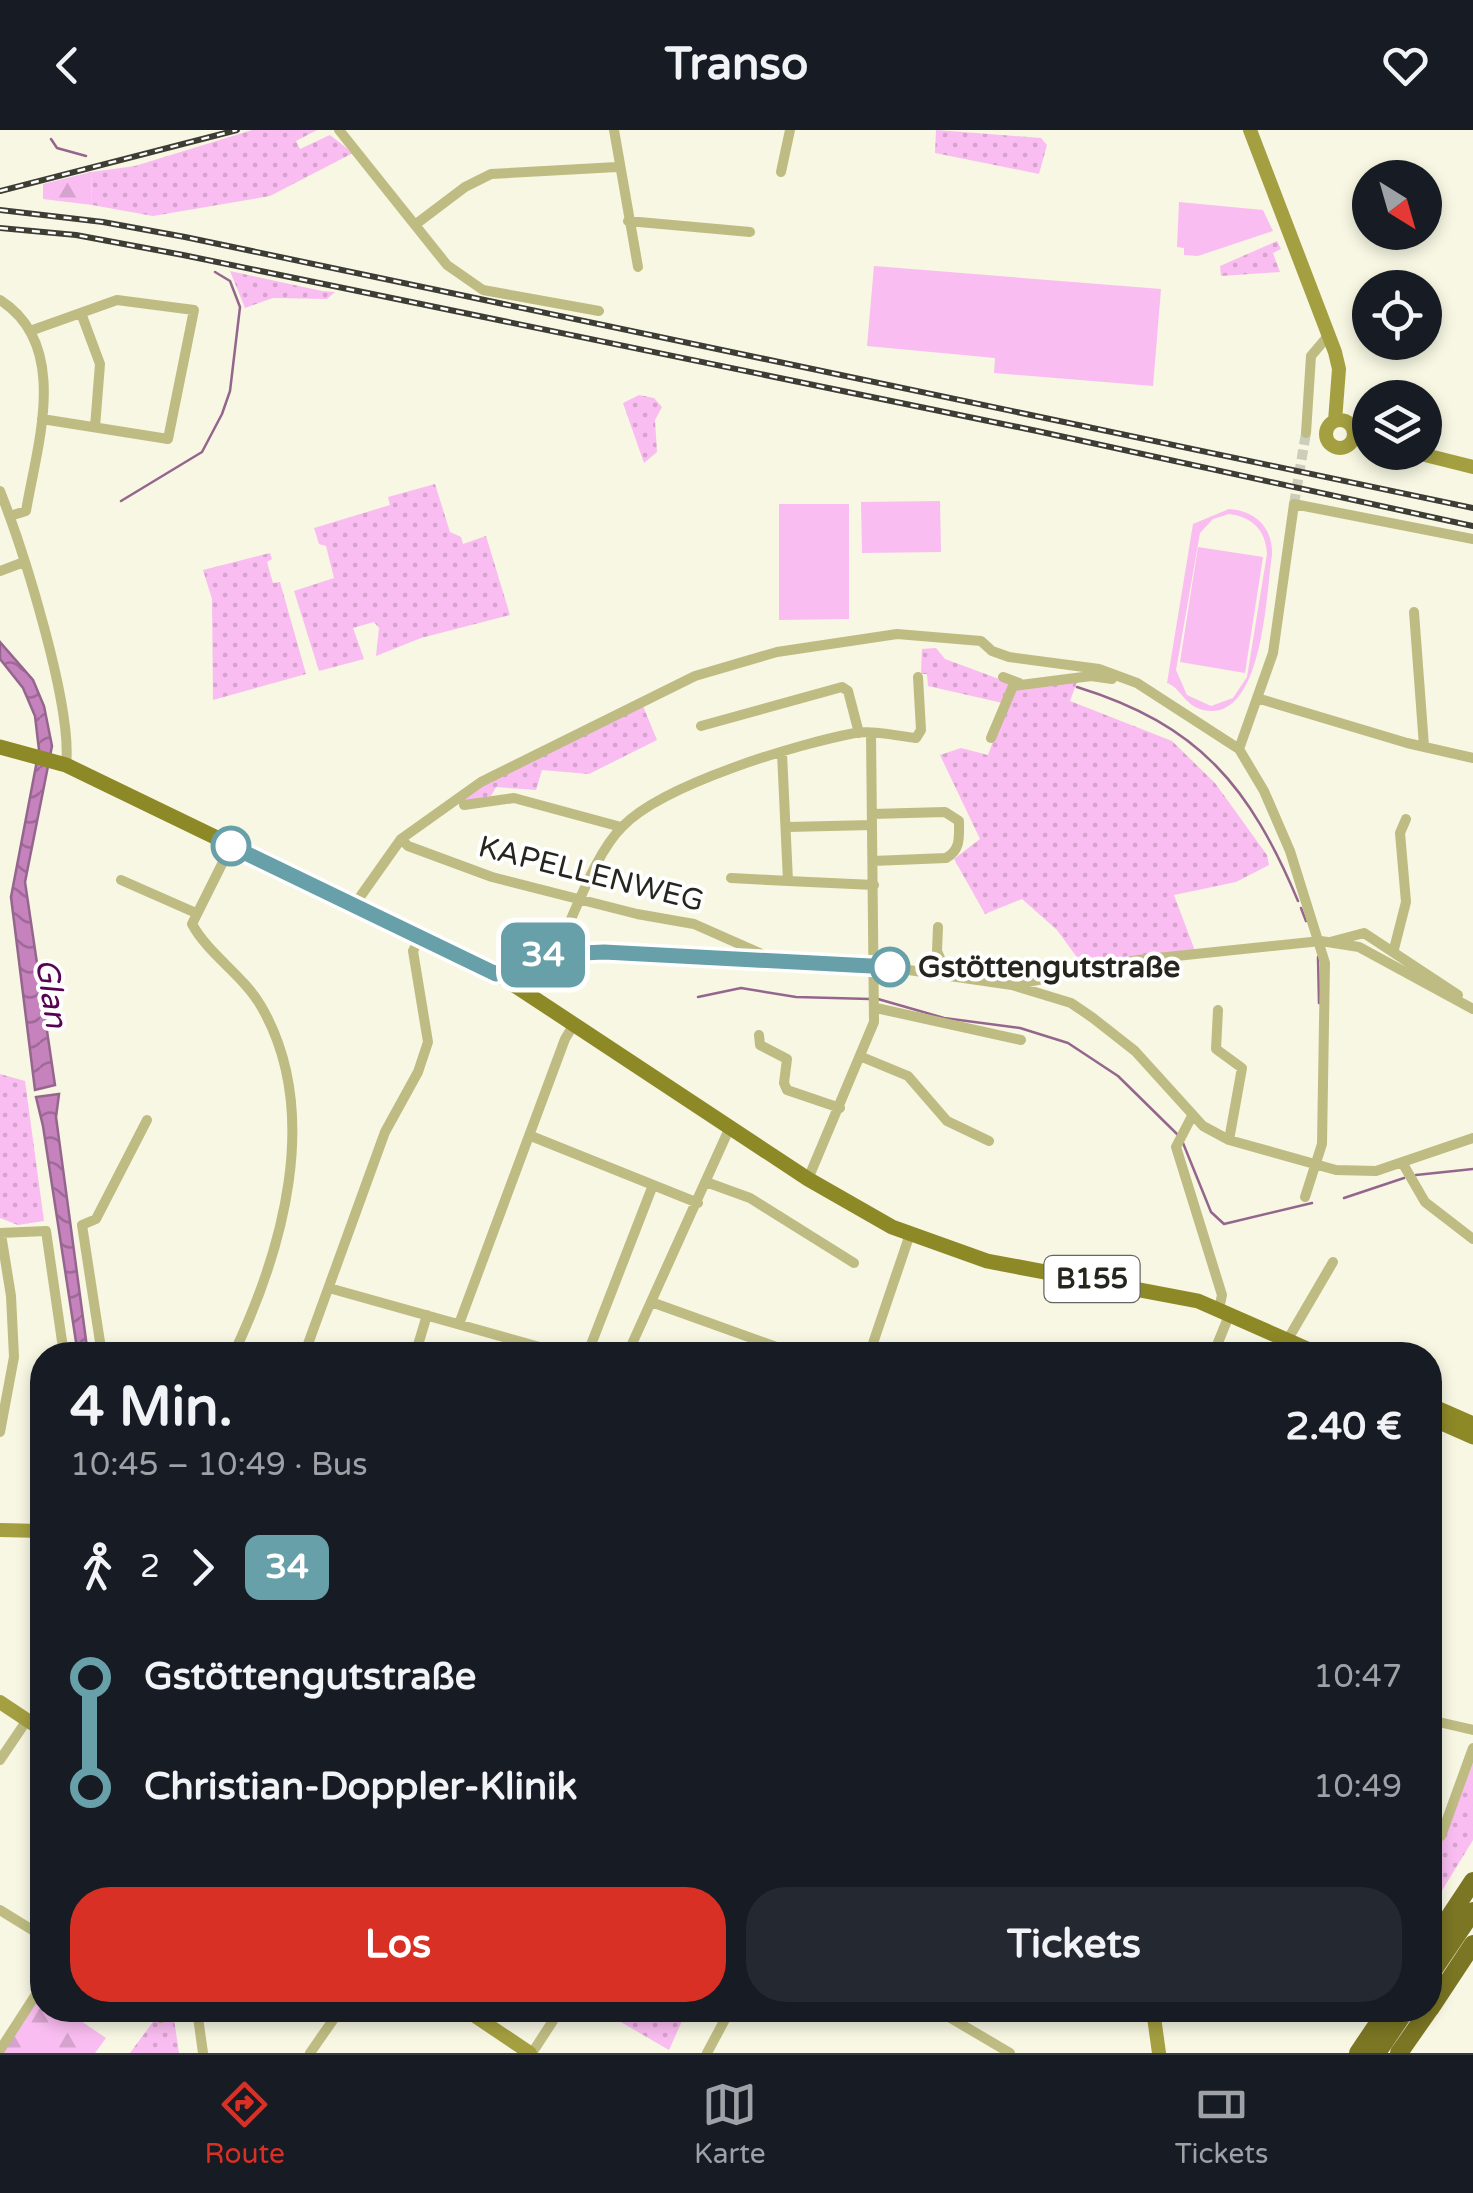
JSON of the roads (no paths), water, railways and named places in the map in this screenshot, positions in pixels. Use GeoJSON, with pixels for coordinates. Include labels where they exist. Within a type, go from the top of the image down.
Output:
{"type":"FeatureCollection","features":[{"type":"Feature","properties":{"kind":"highway"},"geometry":{"type":"LineString","coordinates":[[1442,1928],[1473,1880]]}},
{"type":"Feature","properties":{"kind":"highway"},"geometry":{"type":"LineString","coordinates":[[1442,1956],[1473,1911]]}},
{"type":"Feature","properties":{"kind":"highway"},"geometry":{"type":"LineString","coordinates":[[1442,1992],[1473,1944]]}},
{"type":"Feature","properties":{"kind":"highway"},"geometry":{"type":"LineString","coordinates":[[1358,2053],[1379,2022]]}},
{"type":"Feature","properties":{"kind":"highway"},"geometry":{"type":"LineString","coordinates":[[1376,2053],[1398,2022]]}},
{"type":"Feature","properties":{"kind":"highway"},"geometry":{"type":"LineString","coordinates":[[1399,2053],[1421,2022]]}},
{"type":"Feature","properties":{"kind":"main road","name":"B155"},"geometry":{"type":"LineString","coordinates":[[0,746],[61,763],[496,974],[808,1179],[910,1234],[964,1254],[1170,1294],[1224,1311],[1284,1342]]}},
{"type":"Feature","properties":{"kind":"main road"},"geometry":{"type":"LineString","coordinates":[[1442,1410],[1473,1424]]}},
{"type":"Feature","properties":{"kind":"main road"},"geometry":{"type":"LineString","coordinates":[[1442,1423],[1473,1437]]}},
{"type":"Feature","properties":{"kind":"street"},"geometry":{"type":"LineString","coordinates":[[339,130],[454,273],[474,286],[599,310]]}},
{"type":"Feature","properties":{"kind":"street"},"geometry":{"type":"LineString","coordinates":[[614,130],[617,167],[638,266]]}},
{"type":"Feature","properties":{"kind":"street"},"geometry":{"type":"LineString","coordinates":[[781,172],[790,130]]}},
{"type":"Feature","properties":{"kind":"street"},"geometry":{"type":"LineString","coordinates":[[1250,130],[1339,369],[1347,429]]}},
{"type":"Feature","properties":{"kind":"street"},"geometry":{"type":"LineString","coordinates":[[416,224],[484,176],[617,167]]}},
{"type":"Feature","properties":{"kind":"street"},"geometry":{"type":"LineString","coordinates":[[628,221],[750,232]]}},
{"type":"Feature","properties":{"kind":"street"},"geometry":{"type":"LineString","coordinates":[[1298,252],[1345,361],[1347,429]]}},
{"type":"Feature","properties":{"kind":"street"},"geometry":{"type":"LineString","coordinates":[[30,330],[130,298],[194,310],[171,436],[163,439],[42,419]]}},
{"type":"Feature","properties":{"kind":"street"},"geometry":{"type":"LineString","coordinates":[[0,300],[30,330],[42,370],[42,419],[26,511],[10,516]]}},
{"type":"Feature","properties":{"kind":"street"},"geometry":{"type":"LineString","coordinates":[[80,313],[100,364],[95,427]]}},
{"type":"Feature","properties":{"kind":"street"},"geometry":{"type":"LineString","coordinates":[[1306,434],[1311,356],[1328,336]]}},
{"type":"Feature","properties":{"kind":"street"},"geometry":{"type":"LineString","coordinates":[[1347,429],[1352,430]]}},
{"type":"Feature","properties":{"kind":"street"},"geometry":{"type":"LineString","coordinates":[[1347,429],[1352,432]]}},
{"type":"Feature","properties":{"kind":"street"},"geometry":{"type":"LineString","coordinates":[[1442,451],[1473,459]]}},
{"type":"Feature","properties":{"kind":"street"},"geometry":{"type":"LineString","coordinates":[[1442,460],[1473,468]]}},
{"type":"Feature","properties":{"kind":"street"},"geometry":{"type":"LineString","coordinates":[[0,491],[24,562],[66,722],[61,763]]}},
{"type":"Feature","properties":{"kind":"street"},"geometry":{"type":"LineString","coordinates":[[1239,749],[1268,672],[1294,504],[1473,540]]}},
{"type":"Feature","properties":{"kind":"street"},"geometry":{"type":"LineString","coordinates":[[0,571],[24,562]]}},
{"type":"Feature","properties":{"kind":"street"},"geometry":{"type":"LineString","coordinates":[[1414,612],[1424,746]]}},
{"type":"Feature","properties":{"kind":"street"},"geometry":{"type":"LineString","coordinates":[[355,904],[401,838],[481,782],[714,669],[850,639],[898,634],[982,641],[998,654],[1066,668],[1099,670],[1137,683],[1239,749],[1278,820],[1325,942],[1318,1165],[1305,1197]]}},
{"type":"Feature","properties":{"kind":"street"},"geometry":{"type":"LineString","coordinates":[[1003,677],[1019,683],[1050,685],[1091,676],[1137,683]]}},
{"type":"Feature","properties":{"kind":"street"},"geometry":{"type":"LineString","coordinates":[[555,954],[621,827],[670,795],[782,753],[864,733],[916,738],[921,730],[918,677]]}},
{"type":"Feature","properties":{"kind":"street"},"geometry":{"type":"LineString","coordinates":[[991,738],[1010,689],[1019,683]]}},
{"type":"Feature","properties":{"kind":"street"},"geometry":{"type":"LineString","coordinates":[[701,726],[842,687],[848,691],[864,733],[872,819],[876,1002],[862,1057],[808,1179]]}},
{"type":"Feature","properties":{"kind":"street"},"geometry":{"type":"LineString","coordinates":[[1260,699],[1473,758]]}},
{"type":"Feature","properties":{"kind":"street"},"geometry":{"type":"LineString","coordinates":[[782,753],[788,881]]}},
{"type":"Feature","properties":{"kind":"street"},"geometry":{"type":"LineString","coordinates":[[464,805],[514,798],[621,827]]}},
{"type":"Feature","properties":{"kind":"street"},"geometry":{"type":"LineString","coordinates":[[787,826],[951,812],[959,821],[959,843],[946,858],[873,862]]}},
{"type":"Feature","properties":{"kind":"street"},"geometry":{"type":"LineString","coordinates":[[1394,950],[1406,902],[1400,825],[1406,819]]}},
{"type":"Feature","properties":{"kind":"street","name":"KAPELLENWEG"},"geometry":{"type":"LineString","coordinates":[[401,838],[408,846],[466,869],[582,901],[694,924],[769,958]]}},
{"type":"Feature","properties":{"kind":"street"},"geometry":{"type":"LineString","coordinates":[[231,846],[192,924],[198,935],[236,970],[262,1008],[286,1075],[292,1109],[286,1198],[274,1253],[238,1342]]}},
{"type":"Feature","properties":{"kind":"street"},"geometry":{"type":"LineString","coordinates":[[731,878],[874,885]]}},
{"type":"Feature","properties":{"kind":"street"},"geometry":{"type":"LineString","coordinates":[[121,880],[196,913]]}},
{"type":"Feature","properties":{"kind":"street"},"geometry":{"type":"LineString","coordinates":[[938,928],[937,951],[947,974]]}},
{"type":"Feature","properties":{"kind":"street"},"geometry":{"type":"LineString","coordinates":[[1012,985],[1146,959],[1325,942],[1364,932],[1469,1005]]}},
{"type":"Feature","properties":{"kind":"street"},"geometry":{"type":"LineString","coordinates":[[309,1342],[386,1130],[418,1072],[427,1035],[413,951],[421,935]]}},
{"type":"Feature","properties":{"kind":"street"},"geometry":{"type":"LineString","coordinates":[[1325,942],[1359,947],[1469,1005]]}},
{"type":"Feature","properties":{"kind":"street"},"geometry":{"type":"LineString","coordinates":[[496,974],[522,956],[555,954],[769,958],[947,974],[1012,985],[1071,1003],[1135,1050],[1192,1116],[1229,1140],[1318,1165],[1405,1172],[1473,1138]]}},
{"type":"Feature","properties":{"kind":"street"},"geometry":{"type":"LineString","coordinates":[[876,1002],[1021,1040]]}},
{"type":"Feature","properties":{"kind":"street"},"geometry":{"type":"LineString","coordinates":[[1218,1010],[1216,1050],[1242,1068],[1229,1140]]}},
{"type":"Feature","properties":{"kind":"street"},"geometry":{"type":"LineString","coordinates":[[458,1324],[574,1024]]}},
{"type":"Feature","properties":{"kind":"street"},"geometry":{"type":"LineString","coordinates":[[759,1035],[760,1044],[786,1057],[784,1086],[790,1092],[841,1106]]}},
{"type":"Feature","properties":{"kind":"street"},"geometry":{"type":"LineString","coordinates":[[862,1057],[908,1076],[947,1122],[989,1141]]}},
{"type":"Feature","properties":{"kind":"street"},"geometry":{"type":"LineString","coordinates":[[1192,1116],[1179,1136],[1222,1294],[1224,1311],[1216,1342]]}},
{"type":"Feature","properties":{"kind":"street"},"geometry":{"type":"LineString","coordinates":[[100,1342],[82,1226],[96,1219],[147,1120]]}},
{"type":"Feature","properties":{"kind":"street"},"geometry":{"type":"LineString","coordinates":[[634,1342],[730,1127]]}},
{"type":"Feature","properties":{"kind":"street"},"geometry":{"type":"LineString","coordinates":[[531,1136],[698,1203]]}},
{"type":"Feature","properties":{"kind":"street"},"geometry":{"type":"LineString","coordinates":[[1405,1172],[1426,1202],[1473,1239]]}},
{"type":"Feature","properties":{"kind":"street"},"geometry":{"type":"LineString","coordinates":[[706,1182],[750,1198],[854,1262]]}},
{"type":"Feature","properties":{"kind":"street"},"geometry":{"type":"LineString","coordinates":[[592,1342],[653,1186]]}},
{"type":"Feature","properties":{"kind":"street"},"geometry":{"type":"LineString","coordinates":[[0,1432],[14,1357],[12,1296],[1,1234],[46,1230],[62,1342]]}},
{"type":"Feature","properties":{"kind":"street"},"geometry":{"type":"LineString","coordinates":[[873,1342],[910,1234]]}},
{"type":"Feature","properties":{"kind":"street"},"geometry":{"type":"LineString","coordinates":[[1294,1342],[1333,1262]]}},
{"type":"Feature","properties":{"kind":"street"},"geometry":{"type":"LineString","coordinates":[[329,1288],[509,1342]]}},
{"type":"Feature","properties":{"kind":"street"},"geometry":{"type":"LineString","coordinates":[[654,1303],[762,1342]]}},
{"type":"Feature","properties":{"kind":"street"},"geometry":{"type":"LineString","coordinates":[[419,1342],[427,1315]]}},
{"type":"Feature","properties":{"kind":"street"},"geometry":{"type":"LineString","coordinates":[[0,1530],[30,1531]]}},
{"type":"Feature","properties":{"kind":"street"},"geometry":{"type":"LineString","coordinates":[[0,1702],[30,1719]]}},
{"type":"Feature","properties":{"kind":"street"},"geometry":{"type":"LineString","coordinates":[[1442,1723],[1473,1730]]}},
{"type":"Feature","properties":{"kind":"street"},"geometry":{"type":"LineString","coordinates":[[0,1760],[30,1728]]}},
{"type":"Feature","properties":{"kind":"street"},"geometry":{"type":"LineString","coordinates":[[1442,1836],[1473,1748]]}},
{"type":"Feature","properties":{"kind":"street"},"geometry":{"type":"LineString","coordinates":[[0,1910],[30,1929]]}},
{"type":"Feature","properties":{"kind":"street"},"geometry":{"type":"LineString","coordinates":[[0,2050],[5,2033],[30,2001]]}},
{"type":"Feature","properties":{"kind":"street"},"geometry":{"type":"LineString","coordinates":[[199,2022],[203,2053]]}},
{"type":"Feature","properties":{"kind":"street"},"geometry":{"type":"LineString","coordinates":[[310,2053],[332,2022]]}},
{"type":"Feature","properties":{"kind":"street"},"geometry":{"type":"LineString","coordinates":[[484,2022],[531,2053],[552,2022]]}},
{"type":"Feature","properties":{"kind":"street"},"geometry":{"type":"LineString","coordinates":[[707,2053],[724,2022]]}},
{"type":"Feature","properties":{"kind":"street"},"geometry":{"type":"LineString","coordinates":[[957,2022],[1010,2053]]}},
{"type":"Feature","properties":{"kind":"street"},"geometry":{"type":"LineString","coordinates":[[1155,2022],[1159,2053]]}},
{"type":"Feature","properties":{"kind":"water"},"geometry":{"type":"Polygon","coordinates":[[[0,642],[33,680],[44,706],[52,746],[25,882],[55,1085],[35,1090],[11,897],[39,750],[35,716],[23,688],[0,659],[0,642]]]}},
{"type":"Feature","properties":{"kind":"water"},"geometry":{"type":"Polygon","coordinates":[[[59,1094],[56,1117],[86,1342],[76,1342],[36,1097],[59,1094]]]}},
{"type":"Feature","properties":{"kind":"waterway"},"geometry":{"type":"LineString","coordinates":[[51,139],[57,148],[86,156]]}},
{"type":"Feature","properties":{"kind":"waterway"},"geometry":{"type":"LineString","coordinates":[[121,501],[202,452],[222,414],[230,391],[240,307],[230,281],[215,272]]}},
{"type":"Feature","properties":{"kind":"waterway"},"geometry":{"type":"LineString","coordinates":[[1077,687],[1157,720],[1216,766],[1261,825],[1298,901]]}},
{"type":"Feature","properties":{"kind":"waterway"},"geometry":{"type":"LineString","coordinates":[[1301,908],[1306,921]]}},
{"type":"Feature","properties":{"kind":"waterway"},"geometry":{"type":"LineString","coordinates":[[1318,957],[1319,1003]]}},
{"type":"Feature","properties":{"kind":"waterway"},"geometry":{"type":"LineString","coordinates":[[698,997],[741,988],[796,997],[870,999]]}},
{"type":"Feature","properties":{"kind":"waterway"},"geometry":{"type":"LineString","coordinates":[[878,999],[944,1018],[1020,1028],[1068,1043],[1118,1076],[1179,1136]]}},
{"type":"Feature","properties":{"kind":"waterway"},"geometry":{"type":"LineString","coordinates":[[1183,1143],[1211,1212],[1224,1224],[1312,1203]]}},
{"type":"Feature","properties":{"kind":"waterway"},"geometry":{"type":"LineString","coordinates":[[1416,1175],[1473,1169]]}},
{"type":"Feature","properties":{"kind":"waterway"},"geometry":{"type":"LineString","coordinates":[[1344,1198],[1404,1178]]}},
{"type":"Feature","properties":{"kind":"tunnel"},"geometry":{"type":"LineString","coordinates":[[1294,504],[1306,433]]}},
{"type":"Feature","properties":{"kind":"railway"},"geometry":{"type":"LineString","coordinates":[[0,191],[237,130]]}},
{"type":"Feature","properties":{"kind":"railway"},"geometry":{"type":"LineString","coordinates":[[0,210],[103,222],[185,237],[1473,508]]}},
{"type":"Feature","properties":{"kind":"railway"},"geometry":{"type":"LineString","coordinates":[[0,228],[76,235],[183,255],[1037,431],[1473,526]]}},
{"type":"Feature","properties":{"kind":"place","name":"Gstöttengutstraße"},"geometry":{"type":"Point","coordinates":[890,967]}},
{"type":"Feature","properties":{"kind":"water label","name":"Glan"},"geometry":{"type":"Point","coordinates":[51,993]}}]}
